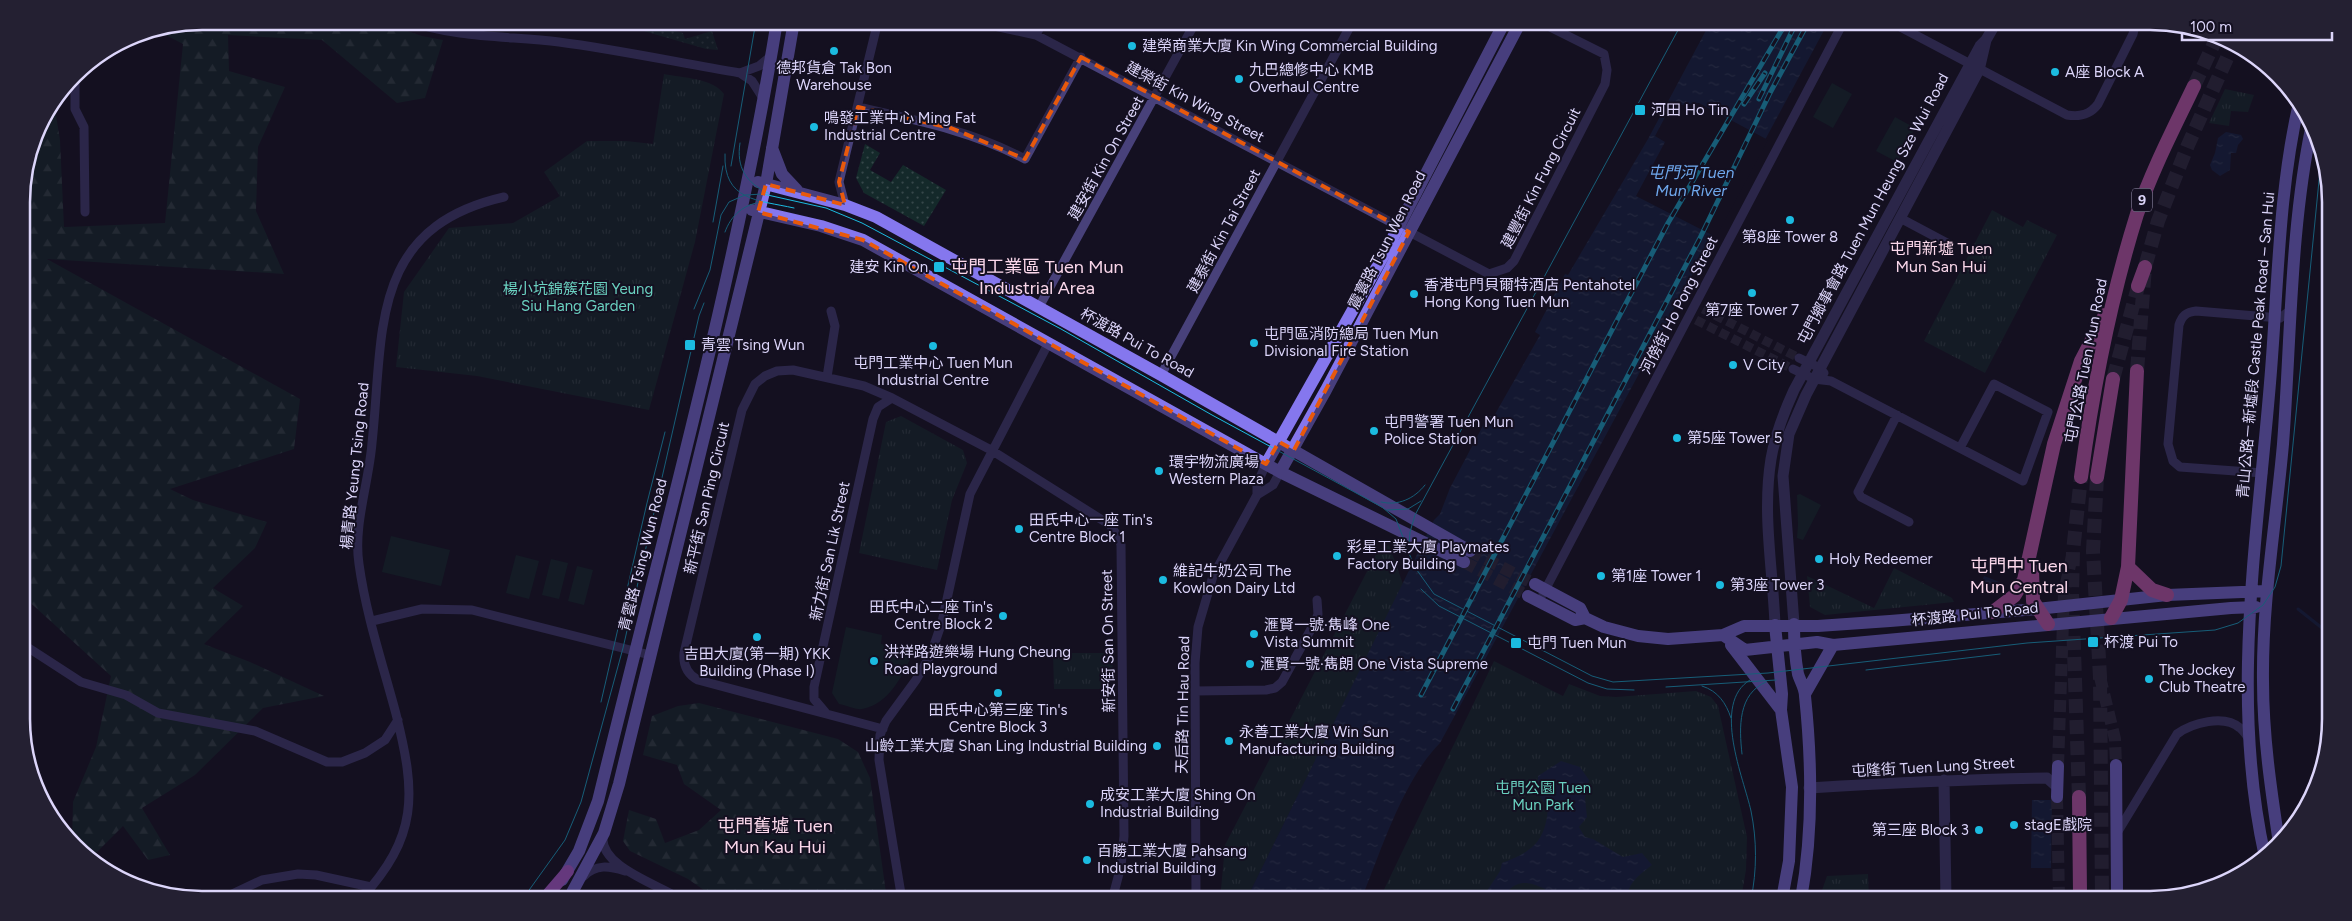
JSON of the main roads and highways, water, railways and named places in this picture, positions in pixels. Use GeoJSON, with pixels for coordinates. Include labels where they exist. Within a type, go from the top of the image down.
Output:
{"type":"FeatureCollection","features":[{"type":"Feature","properties":{"kind":"highway","name":"屯門公路 Tuen Mun Road"},"geometry":{"type":"LineString","coordinates":[[2081,477],[2087,429],[2111,305],[2138,214],[2151,178],[2194,86]]}},
{"type":"Feature","properties":{"kind":"highway"},"geometry":{"type":"LineString","coordinates":[[2138,286],[2145,267]]}},
{"type":"Feature","properties":{"kind":"highway"},"geometry":{"type":"LineString","coordinates":[[1993,612],[2009,602],[2024,580],[2032,552],[2049,465],[2081,361],[2098,324],[2111,305]]}},
{"type":"Feature","properties":{"kind":"highway"},"geometry":{"type":"LineString","coordinates":[[2111,618],[2121,600],[2128,567],[2136,371]]}},
{"type":"Feature","properties":{"kind":"highway","name":"屯門公路 Tuen Mun Road"},"geometry":{"type":"LineString","coordinates":[[2097,477],[2113,379]]}},
{"type":"Feature","properties":{"kind":"highway"},"geometry":{"type":"LineString","coordinates":[[2032,552],[2032,596],[2037,609],[2048,624]]}},
{"type":"Feature","properties":{"kind":"highway"},"geometry":{"type":"LineString","coordinates":[[2128,567],[2152,590],[2167,594]]}},
{"type":"Feature","properties":{"kind":"highway"},"geometry":{"type":"LineString","coordinates":[[2079,797],[2080,891]]}},
{"type":"Feature","properties":{"kind":"main road","name":"青雲路 Tsing Wun Road"},"geometry":{"type":"LineString","coordinates":[[556,891],[568,871],[590,826],[598,801],[693,422],[748,180],[775,30]]}},
{"type":"Feature","properties":{"kind":"main road","name":"青雲路 Tsing Wun Road"},"geometry":{"type":"LineString","coordinates":[[573,891],[604,833],[619,784],[766,184],[792,30]]}},
{"type":"Feature","properties":{"kind":"main road","name":"震寰路 Tsun Wen Road"},"geometry":{"type":"LineString","coordinates":[[1280,472],[1294,450],[1501,30]]}},
{"type":"Feature","properties":{"kind":"main road","name":"震寰路 Tsun Wen Road"},"geometry":{"type":"LineString","coordinates":[[1266,464],[1404,229],[1516,30]]}},
{"type":"Feature","properties":{"kind":"main road","name":"青山公路－新墟段 Castle Peak Road – San Hui"},"geometry":{"type":"LineString","coordinates":[[2263,848],[2258,820],[2250,741],[2247,688],[2249,608],[2263,473],[2274,317],[2289,156],[2296,112]]}},
{"type":"Feature","properties":{"kind":"main road","name":"青山公路－新墟段 Castle Peak Road – San Hui"},"geometry":{"type":"LineString","coordinates":[[2278,833],[2262,682],[2267,591],[2283,444],[2291,310],[2303,172],[2309,137]]}},
{"type":"Feature","properties":{"kind":"main road"},"geometry":{"type":"LineString","coordinates":[[772,148],[782,174],[798,192]]}},
{"type":"Feature","properties":{"kind":"main road","name":"杯渡路 Pui To Road"},"geometry":{"type":"LineString","coordinates":[[742,208],[821,226],[863,240],[1280,472],[1418,538],[1467,557],[1426,526],[1294,450],[876,217],[846,205],[748,180]]}},
{"type":"Feature","properties":{"kind":"main road","name":"杯渡路 Pui To Road"},"geometry":{"type":"LineString","coordinates":[[1537,593],[1575,620],[1585,618],[1604,627],[1638,636],[1668,639],[1723,635],[1744,626],[1794,624],[1818,626],[2037,609],[2167,594],[2267,591]]}},
{"type":"Feature","properties":{"kind":"main road","name":"杯渡路 Pui To Road"},"geometry":{"type":"LineString","coordinates":[[1723,635],[1745,650],[1817,642],[1833,645],[2111,618],[2230,608],[2266,607]]}},
{"type":"Feature","properties":{"kind":"main road","name":"屯門鄉事會路 Tuen Mun Heung Sze Wui Road"},"geometry":{"type":"LineString","coordinates":[[1794,624],[1794,646],[1798,674],[1805,694],[1809,788],[1808,861],[1803,891]]}},
{"type":"Feature","properties":{"kind":"main road","name":"屯門鄉事會路 Tuen Mun Heung Sze Wui Road"},"geometry":{"type":"LineString","coordinates":[[1775,625],[1782,694],[1781,710],[1792,788],[1789,861],[1784,891]]}},
{"type":"Feature","properties":{"kind":"main road"},"geometry":{"type":"LineString","coordinates":[[1723,635],[1781,710]]}},
{"type":"Feature","properties":{"kind":"main road"},"geometry":{"type":"LineString","coordinates":[[1805,694],[1833,645]]}},
{"type":"Feature","properties":{"kind":"main road"},"geometry":{"type":"LineString","coordinates":[[2116,765],[2117,891]]}},
{"type":"Feature","properties":{"kind":"main road"},"geometry":{"type":"LineString","coordinates":[[2056,791],[2058,766]]}},
{"type":"Feature","properties":{"kind":"main road"},"geometry":{"type":"LineString","coordinates":[[551,891],[568,871]]}},
{"type":"Feature","properties":{"kind":"water","name":"屯門河 Tuen Mun River"},"geometry":{"type":"Polygon","coordinates":[[[1706,30],[1824,30],[1440,743],[1427,758],[1404,796],[1365,891],[1250,891],[1434,520],[1440,514],[1450,488],[1488,416],[1494,416],[1540,335],[1535,332],[1565,274],[1568,275],[1648,139],[1706,30]]]}},
{"type":"Feature","properties":{"kind":"water"},"geometry":{"type":"Polygon","coordinates":[[[2226,132],[2241,135],[2243,139],[2238,145],[2236,153],[2231,153],[2230,170],[2220,176],[2212,170],[2210,165],[2218,138],[2226,132]]]}},
{"type":"Feature","properties":{"kind":"water"},"geometry":{"type":"Polygon","coordinates":[[[1984,576],[2002,583],[1997,594],[1980,587],[1984,576]]]}},
{"type":"Feature","properties":{"kind":"water"},"geometry":{"type":"Polygon","coordinates":[[[1561,761],[1580,767],[1589,780],[1585,798],[1587,817],[1579,827],[1585,837],[1593,839],[1623,857],[1642,853],[1652,865],[1632,883],[1628,891],[1545,891],[1545,889],[1525,883],[1515,886],[1508,891],[1487,891],[1500,871],[1502,863],[1529,849],[1535,844],[1544,829],[1548,808],[1537,792],[1538,776],[1561,761]]]}},
{"type":"Feature","properties":{"kind":"water"},"geometry":{"type":"Polygon","coordinates":[[[2032,800],[2052,800],[2051,868],[2031,868],[2032,800]]]}},
{"type":"Feature","properties":{"kind":"waterway"},"geometry":{"type":"LineString","coordinates":[[2298,609],[2322,628]]}},
{"type":"Feature","properties":{"kind":"tunnel"},"geometry":{"type":"LineString","coordinates":[[2194,86],[2214,43]]}},
{"type":"Feature","properties":{"kind":"tunnel"},"geometry":{"type":"LineString","coordinates":[[2137,371],[2145,267],[2158,221],[2188,145],[2230,51]]}},
{"type":"Feature","properties":{"kind":"tunnel"},"geometry":{"type":"LineString","coordinates":[[2113,379],[2138,287]]}},
{"type":"Feature","properties":{"kind":"tunnel"},"geometry":{"type":"LineString","coordinates":[[1703,309],[1799,358]]}},
{"type":"Feature","properties":{"kind":"tunnel"},"geometry":{"type":"LineString","coordinates":[[1696,320],[1793,369]]}},
{"type":"Feature","properties":{"kind":"tunnel"},"geometry":{"type":"LineString","coordinates":[[2079,797],[2072,592],[2073,551],[2081,477]]}},
{"type":"Feature","properties":{"kind":"tunnel"},"geometry":{"type":"LineString","coordinates":[[2097,477],[2093,551],[2100,677],[2102,891]]}},
{"type":"Feature","properties":{"kind":"tunnel"},"geometry":{"type":"LineString","coordinates":[[1470,551],[1535,584]]}},
{"type":"Feature","properties":{"kind":"tunnel"},"geometry":{"type":"LineString","coordinates":[[2058,766],[2064,593],[2073,551]]}},
{"type":"Feature","properties":{"kind":"tunnel"},"geometry":{"type":"LineString","coordinates":[[1464,562],[1528,596]]}},
{"type":"Feature","properties":{"kind":"tunnel"},"geometry":{"type":"LineString","coordinates":[[2100,677],[2115,739],[2116,765]]}},
{"type":"Feature","properties":{"kind":"tunnel"},"geometry":{"type":"LineString","coordinates":[[2057,797],[2059,891]]}},
{"type":"Feature","properties":{"kind":"tram line"},"geometry":{"type":"LineString","coordinates":[[731,166],[754,30]]}},
{"type":"Feature","properties":{"kind":"tram line"},"geometry":{"type":"LineString","coordinates":[[1409,546],[1410,532],[1415,515],[1678,30]]}},
{"type":"Feature","properties":{"kind":"tram line"},"geometry":{"type":"LineString","coordinates":[[740,143],[740,160],[744,173],[748,179],[768,193]]}},
{"type":"Feature","properties":{"kind":"tram line"},"geometry":{"type":"LineString","coordinates":[[725,154],[726,169],[730,181],[736,190],[756,200],[794,208]]}},
{"type":"Feature","properties":{"kind":"tram line"},"geometry":{"type":"LineString","coordinates":[[713,222],[723,166]]}},
{"type":"Feature","properties":{"kind":"tram line"},"geometry":{"type":"LineString","coordinates":[[694,309],[710,270],[721,215],[729,202],[745,195],[763,194],[826,208],[862,223],[1061,329],[1212,415],[1382,507],[1396,519],[1414,566],[1434,594],[1592,676],[1613,682],[1768,673],[2027,643],[2215,630],[2238,623],[2263,605],[2275,587],[2281,566],[2320,174]]}},
{"type":"Feature","properties":{"kind":"tram line"},"geometry":{"type":"LineString","coordinates":[[725,232],[731,220],[739,211],[749,205],[762,202]]}},
{"type":"Feature","properties":{"kind":"tram line"},"geometry":{"type":"LineString","coordinates":[[528,891],[565,840],[581,802],[623,648],[699,316],[704,303]]}},
{"type":"Feature","properties":{"kind":"tram line"},"geometry":{"type":"LineString","coordinates":[[601,702],[665,432]]}},
{"type":"Feature","properties":{"kind":"tram line"},"geometry":{"type":"LineString","coordinates":[[1381,502],[1394,503],[1411,498],[1425,485]]}},
{"type":"Feature","properties":{"kind":"tram line"},"geometry":{"type":"LineString","coordinates":[[1387,510],[1408,509],[1421,501]]}},
{"type":"Feature","properties":{"kind":"tram line"},"geometry":{"type":"LineString","coordinates":[[1421,589],[1439,606],[1588,683],[1607,689],[1634,690]]}},
{"type":"Feature","properties":{"kind":"tram line"},"geometry":{"type":"LineString","coordinates":[[1866,670],[2000,654]]}},
{"type":"Feature","properties":{"kind":"tram line"},"geometry":{"type":"LineString","coordinates":[[1750,680],[1739,691],[1733,706],[1731,723],[1737,762],[1751,811],[1754,833],[1755,866],[1752,891]]}},
{"type":"Feature","properties":{"kind":"tram line"},"geometry":{"type":"LineString","coordinates":[[1666,687],[1776,680]]}},
{"type":"Feature","properties":{"kind":"tram line"},"geometry":{"type":"LineString","coordinates":[[1742,754],[1742,712],[1750,695],[1757,687],[1766,682]]}},
{"type":"Feature","properties":{"kind":"tram line"},"geometry":{"type":"LineString","coordinates":[[1702,686],[1713,691],[1721,698],[1731,718]]}},
{"type":"Feature","properties":{"kind":"railway"},"geometry":{"type":"LineString","coordinates":[[1421,695],[1668,223],[1782,30]]}},
{"type":"Feature","properties":{"kind":"railway"},"geometry":{"type":"LineString","coordinates":[[1759,99],[1793,30]]}},
{"type":"Feature","properties":{"kind":"railway"},"geometry":{"type":"LineString","coordinates":[[1453,709],[1699,240],[1770,93],[1804,30]]}},
{"type":"Feature","properties":{"kind":"railway"},"geometry":{"type":"LineString","coordinates":[[1744,104],[1765,73]]}},
{"type":"Feature","properties":{"kind":"place","name":"建榮商業大廈 Kin Wing Commercial Building"},"geometry":{"type":"Point","coordinates":[1132,46]}},
{"type":"Feature","properties":{"kind":"place","name":"德邦貨倉 Tak Bon Warehouse"},"geometry":{"type":"Point","coordinates":[834,51]}},
{"type":"Feature","properties":{"kind":"place","name":"A座 Block A"},"geometry":{"type":"Point","coordinates":[2055,72]}},
{"type":"Feature","properties":{"kind":"place","name":"九巴總修中心 KMB Overhaul Centre"},"geometry":{"type":"Point","coordinates":[1239,79]}},
{"type":"Feature","properties":{"kind":"place","name":"河田 Ho Tin"},"geometry":{"type":"Point","coordinates":[1640,110]}},
{"type":"Feature","properties":{"kind":"place","name":"鳴發工業中心 Ming Fat Industrial Centre"},"geometry":{"type":"Point","coordinates":[814,127]}},
{"type":"Feature","properties":{"kind":"place","name":"第8座 Tower 8"},"geometry":{"type":"Point","coordinates":[1790,220]}},
{"type":"Feature","properties":{"kind":"place","name":"建安 Kin On"},"geometry":{"type":"Point","coordinates":[939,267]}},
{"type":"Feature","properties":{"kind":"place","name":"第7座 Tower 7"},"geometry":{"type":"Point","coordinates":[1752,293]}},
{"type":"Feature","properties":{"kind":"place","name":"香港屯門貝爾特酒店 Pentahotel Hong Kong Tuen Mun"},"geometry":{"type":"Point","coordinates":[1414,294]}},
{"type":"Feature","properties":{"kind":"place","name":"屯門區消防總局 Tuen Mun Divisional Fire Station"},"geometry":{"type":"Point","coordinates":[1254,343]}},
{"type":"Feature","properties":{"kind":"place","name":"青雲 Tsing Wun"},"geometry":{"type":"Point","coordinates":[690,345]}},
{"type":"Feature","properties":{"kind":"place","name":"屯門工業中心 Tuen Mun Industrial Centre"},"geometry":{"type":"Point","coordinates":[933,346]}},
{"type":"Feature","properties":{"kind":"place","name":"V City"},"geometry":{"type":"Point","coordinates":[1733,365]}},
{"type":"Feature","properties":{"kind":"place","name":"屯門警署 Tuen Mun Police Station"},"geometry":{"type":"Point","coordinates":[1374,431]}},
{"type":"Feature","properties":{"kind":"place","name":"第5座 Tower 5"},"geometry":{"type":"Point","coordinates":[1677,438]}},
{"type":"Feature","properties":{"kind":"place","name":"環宇物流廣場 Western Plaza"},"geometry":{"type":"Point","coordinates":[1159,471]}},
{"type":"Feature","properties":{"kind":"place","name":"田氏中心一座 Tin's Centre Block 1"},"geometry":{"type":"Point","coordinates":[1019,529]}},
{"type":"Feature","properties":{"kind":"place","name":"彩星工業大廈 Playmates Factory Building"},"geometry":{"type":"Point","coordinates":[1337,556]}},
{"type":"Feature","properties":{"kind":"place","name":"Holy Redeemer"},"geometry":{"type":"Point","coordinates":[1819,559]}},
{"type":"Feature","properties":{"kind":"place","name":"第1座 Tower 1"},"geometry":{"type":"Point","coordinates":[1601,576]}},
{"type":"Feature","properties":{"kind":"place","name":"維記牛奶公司 The Kowloon Dairy Ltd"},"geometry":{"type":"Point","coordinates":[1163,580]}},
{"type":"Feature","properties":{"kind":"place","name":"第3座 Tower 3"},"geometry":{"type":"Point","coordinates":[1720,585]}},
{"type":"Feature","properties":{"kind":"place","name":"田氏中心二座 Tin's Centre Block 2"},"geometry":{"type":"Point","coordinates":[1003,616]}},
{"type":"Feature","properties":{"kind":"place","name":"滙賢一號·雋峰 One Vista Summit"},"geometry":{"type":"Point","coordinates":[1254,634]}},
{"type":"Feature","properties":{"kind":"place","name":"吉田大廈(第一期) YKK Building (Phase I)"},"geometry":{"type":"Point","coordinates":[757,637]}},
{"type":"Feature","properties":{"kind":"place","name":"杯渡 Pui To"},"geometry":{"type":"Point","coordinates":[2093,642]}},
{"type":"Feature","properties":{"kind":"place","name":"屯門 Tuen Mun"},"geometry":{"type":"Point","coordinates":[1516,643]}},
{"type":"Feature","properties":{"kind":"place","name":"洪祥路遊樂場 Hung Cheung Road Playground"},"geometry":{"type":"Point","coordinates":[874,661]}},
{"type":"Feature","properties":{"kind":"place","name":"滙賢一號·雋朗 One Vista Supreme"},"geometry":{"type":"Point","coordinates":[1250,664]}},
{"type":"Feature","properties":{"kind":"place","name":"The Jockey Club Theatre"},"geometry":{"type":"Point","coordinates":[2149,679]}},
{"type":"Feature","properties":{"kind":"place","name":"田氏中心第三座 Tin's Centre Block 3"},"geometry":{"type":"Point","coordinates":[998,693]}},
{"type":"Feature","properties":{"kind":"place","name":"永善工業大廈 Win Sun Manufacturing Building"},"geometry":{"type":"Point","coordinates":[1229,741]}},
{"type":"Feature","properties":{"kind":"place","name":"山齡工業大廈 Shan Ling Industrial Building"},"geometry":{"type":"Point","coordinates":[1157,746]}},
{"type":"Feature","properties":{"kind":"place","name":"成安工業大廈 Shing On Industrial Building"},"geometry":{"type":"Point","coordinates":[1090,804]}},
{"type":"Feature","properties":{"kind":"place","name":"stagE戲院"},"geometry":{"type":"Point","coordinates":[2014,825]}},
{"type":"Feature","properties":{"kind":"place","name":"第三座 Block 3"},"geometry":{"type":"Point","coordinates":[1979,830]}},
{"type":"Feature","properties":{"kind":"place","name":"百勝工業大廈 Pahsang Industrial Building"},"geometry":{"type":"Point","coordinates":[1087,860]}},
{"type":"Feature","properties":{"kind":"district","name":"屯門新墟 Tuen Mun San Hui"},"geometry":{"type":"Point","coordinates":[1941,257]}},
{"type":"Feature","properties":{"kind":"district","name":"屯門工業區 Tuen Mun Industrial Area"},"geometry":{"type":"Point","coordinates":[1037,277]}},
{"type":"Feature","properties":{"kind":"district","name":"屯門中 Tuen Mun Central"},"geometry":{"type":"Point","coordinates":[2019,576]}},
{"type":"Feature","properties":{"kind":"district","name":"屯門舊墟 Tuen Mun Kau Hui"},"geometry":{"type":"Point","coordinates":[775,836]}},
{"type":"Feature","properties":{"kind":"park label","name":"楊小坑錦簇花園 Yeung Siu Hang Garden"},"geometry":{"type":"Point","coordinates":[578,298]}},
{"type":"Feature","properties":{"kind":"park label","name":"屯門公園 Tuen Mun Park"},"geometry":{"type":"Point","coordinates":[1543,796]}}]}
